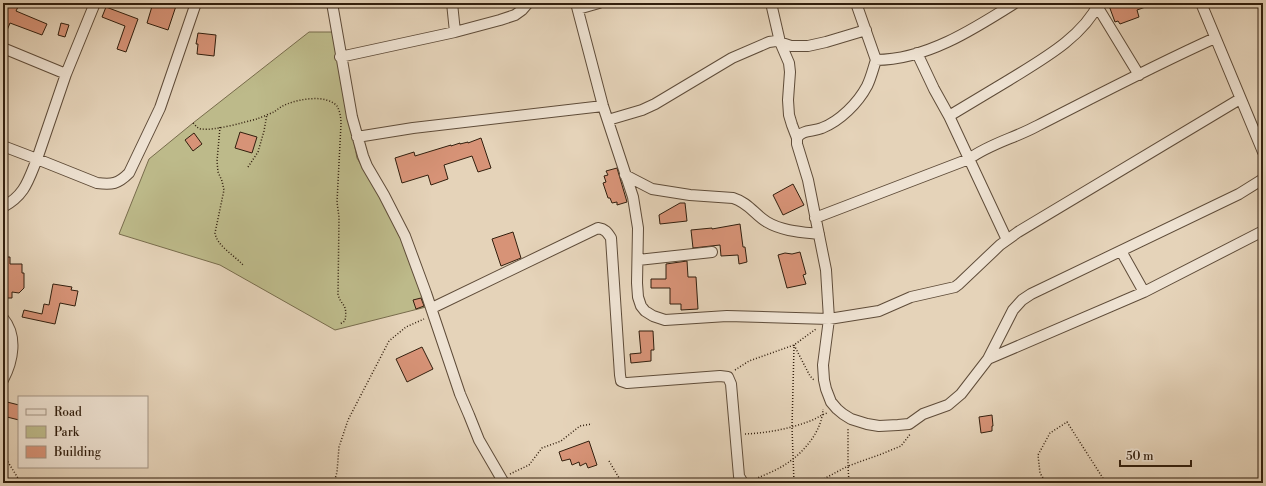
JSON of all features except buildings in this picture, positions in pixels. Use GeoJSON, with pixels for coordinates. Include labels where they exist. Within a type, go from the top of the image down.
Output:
{"type":"FeatureCollection","features":[{"type":"Feature","properties":{"kind":"street"},"geometry":{"type":"LineString","coordinates":[[3,207],[14,201],[23,190],[27,182],[66,74],[95,3]]}},
{"type":"Feature","properties":{"kind":"street"},"geometry":{"type":"LineString","coordinates":[[3,146],[97,183],[115,183],[129,173],[160,108],[196,3]]}},
{"type":"Feature","properties":{"kind":"street"},"geometry":{"type":"LineString","coordinates":[[332,3],[340,57],[352,117],[367,166],[405,236],[433,312],[460,394],[479,440],[503,481]]}},
{"type":"Feature","properties":{"kind":"street"},"geometry":{"type":"LineString","coordinates":[[452,3],[456,32]]}},
{"type":"Feature","properties":{"kind":"street"},"geometry":{"type":"LineString","coordinates":[[340,57],[456,32],[515,16],[528,3]]}},
{"type":"Feature","properties":{"kind":"street"},"geometry":{"type":"LineString","coordinates":[[598,3],[577,6],[603,106],[633,197],[638,228],[638,297],[641,306],[645,311],[653,316],[665,320],[727,316],[829,319],[879,311],[911,297],[955,286],[965,279],[984,259],[1007,240],[1045,215],[1240,99]]}},
{"type":"Feature","properties":{"kind":"street"},"geometry":{"type":"LineString","coordinates":[[771,3],[780,42],[789,63],[790,72],[788,100],[790,115],[808,180],[826,270],[829,319],[823,365],[824,380],[831,402],[837,409],[848,417],[860,422],[879,426],[909,424],[923,414],[948,405],[956,400],[988,359],[1013,310],[1022,300],[1031,294],[1240,194],[1263,179]]}},
{"type":"Feature","properties":{"kind":"street"},"geometry":{"type":"LineString","coordinates":[[797,138],[802,133],[821,129],[829,125],[853,105],[867,86],[876,60],[856,3]]}},
{"type":"Feature","properties":{"kind":"street"},"geometry":{"type":"LineString","coordinates":[[876,60],[902,58],[929,50],[961,34],[1015,3]]}},
{"type":"Feature","properties":{"kind":"street"},"geometry":{"type":"LineString","coordinates":[[1201,3],[1263,152]]}},
{"type":"Feature","properties":{"kind":"street"},"geometry":{"type":"LineString","coordinates":[[949,116],[1049,55],[1076,32],[1094,12],[1098,4]]}},
{"type":"Feature","properties":{"kind":"street"},"geometry":{"type":"LineString","coordinates":[[1098,4],[1139,75]]}},
{"type":"Feature","properties":{"kind":"street"},"geometry":{"type":"LineString","coordinates":[[608,120],[642,110],[655,104],[732,58],[769,42],[780,42],[791,46],[808,46],[866,30]]}},
{"type":"Feature","properties":{"kind":"street"},"geometry":{"type":"LineString","coordinates":[[815,218],[969,159],[979,152],[1022,134],[1176,56],[1215,38]]}},
{"type":"Feature","properties":{"kind":"street"},"geometry":{"type":"LineString","coordinates":[[3,48],[66,74]]}},
{"type":"Feature","properties":{"kind":"street"},"geometry":{"type":"LineString","coordinates":[[917,53],[949,116],[1007,240]]}},
{"type":"Feature","properties":{"kind":"street"},"geometry":{"type":"LineString","coordinates":[[357,137],[413,128],[603,106]]}},
{"type":"Feature","properties":{"kind":"street"},"geometry":{"type":"LineString","coordinates":[[625,175],[652,189],[690,195],[733,198],[740,200],[760,217],[773,225],[792,231],[819,234]]}},
{"type":"Feature","properties":{"kind":"street"},"geometry":{"type":"LineString","coordinates":[[433,312],[598,228],[602,228],[607,231],[611,238],[621,381],[627,383],[720,376],[728,377],[731,384],[739,476],[743,483]]}},
{"type":"Feature","properties":{"kind":"street"},"geometry":{"type":"LineString","coordinates":[[988,359],[1144,292],[1263,231]]}},
{"type":"Feature","properties":{"kind":"street"},"geometry":{"type":"LineString","coordinates":[[1122,251],[1144,292]]}},
{"type":"Feature","properties":{"kind":"street"},"geometry":{"type":"LineString","coordinates":[[638,260],[712,252]]}},
{"type":"Feature","properties":{"kind":"street"},"geometry":{"type":"LineString","coordinates":[[3,318],[9,327],[12,340],[9,366],[3,380]]}},
{"type":"Feature","properties":{"kind":"path"},"geometry":{"type":"LineString","coordinates":[[192,123],[197,128],[202,129],[220,127],[257,119],[273,112],[285,104],[308,98],[331,102],[337,107],[341,116],[337,202],[339,217],[338,294],[339,299],[346,307],[347,312],[345,321],[340,324]]}},
{"type":"Feature","properties":{"kind":"path"},"geometry":{"type":"LineString","coordinates":[[248,167],[258,152],[267,114]]}},
{"type":"Feature","properties":{"kind":"path"},"geometry":{"type":"LineString","coordinates":[[220,127],[217,161],[218,172],[224,190],[215,233],[216,238],[223,247],[243,265]]}},
{"type":"Feature","properties":{"kind":"path"},"geometry":{"type":"LineString","coordinates":[[334,483],[340,447],[348,420],[389,341],[406,327],[433,312]]}},
{"type":"Feature","properties":{"kind":"path"},"geometry":{"type":"LineString","coordinates":[[728,377],[742,364],[794,345],[829,319]]}},
{"type":"Feature","properties":{"kind":"path"},"geometry":{"type":"LineString","coordinates":[[747,483],[788,463],[804,449],[815,434],[821,421],[823,404],[827,392],[810,376],[794,345]]}},
{"type":"Feature","properties":{"kind":"path"},"geometry":{"type":"LineString","coordinates":[[794,345],[792,427],[794,483]]}},
{"type":"Feature","properties":{"kind":"path"},"geometry":{"type":"LineString","coordinates":[[735,434],[771,432],[792,427],[837,409]]}},
{"type":"Feature","properties":{"kind":"path"},"geometry":{"type":"LineString","coordinates":[[848,417],[849,483]]}},
{"type":"Feature","properties":{"kind":"path"},"geometry":{"type":"LineString","coordinates":[[1046,483],[1040,473],[1038,455],[1050,433],[1066,422],[1106,483]]}},
{"type":"Feature","properties":{"kind":"path"},"geometry":{"type":"LineString","coordinates":[[503,481],[529,465],[542,448],[560,441],[580,426],[592,424]]}},
{"type":"Feature","properties":{"kind":"path"},"geometry":{"type":"LineString","coordinates":[[816,483],[848,466],[901,446],[914,430]]}},
{"type":"Feature","properties":{"kind":"path"},"geometry":{"type":"LineString","coordinates":[[3,454],[21,483]]}},
{"type":"Feature","properties":{"kind":"path"},"geometry":{"type":"LineString","coordinates":[[609,461],[622,483]]}},
{"type":"Feature","properties":{"kind":"green space"},"geometry":{"type":"Polygon","coordinates":[[[309,32],[333,32],[357,158],[402,235],[426,307],[335,330],[220,265],[119,234],[149,159],[309,32]]]}}]}
